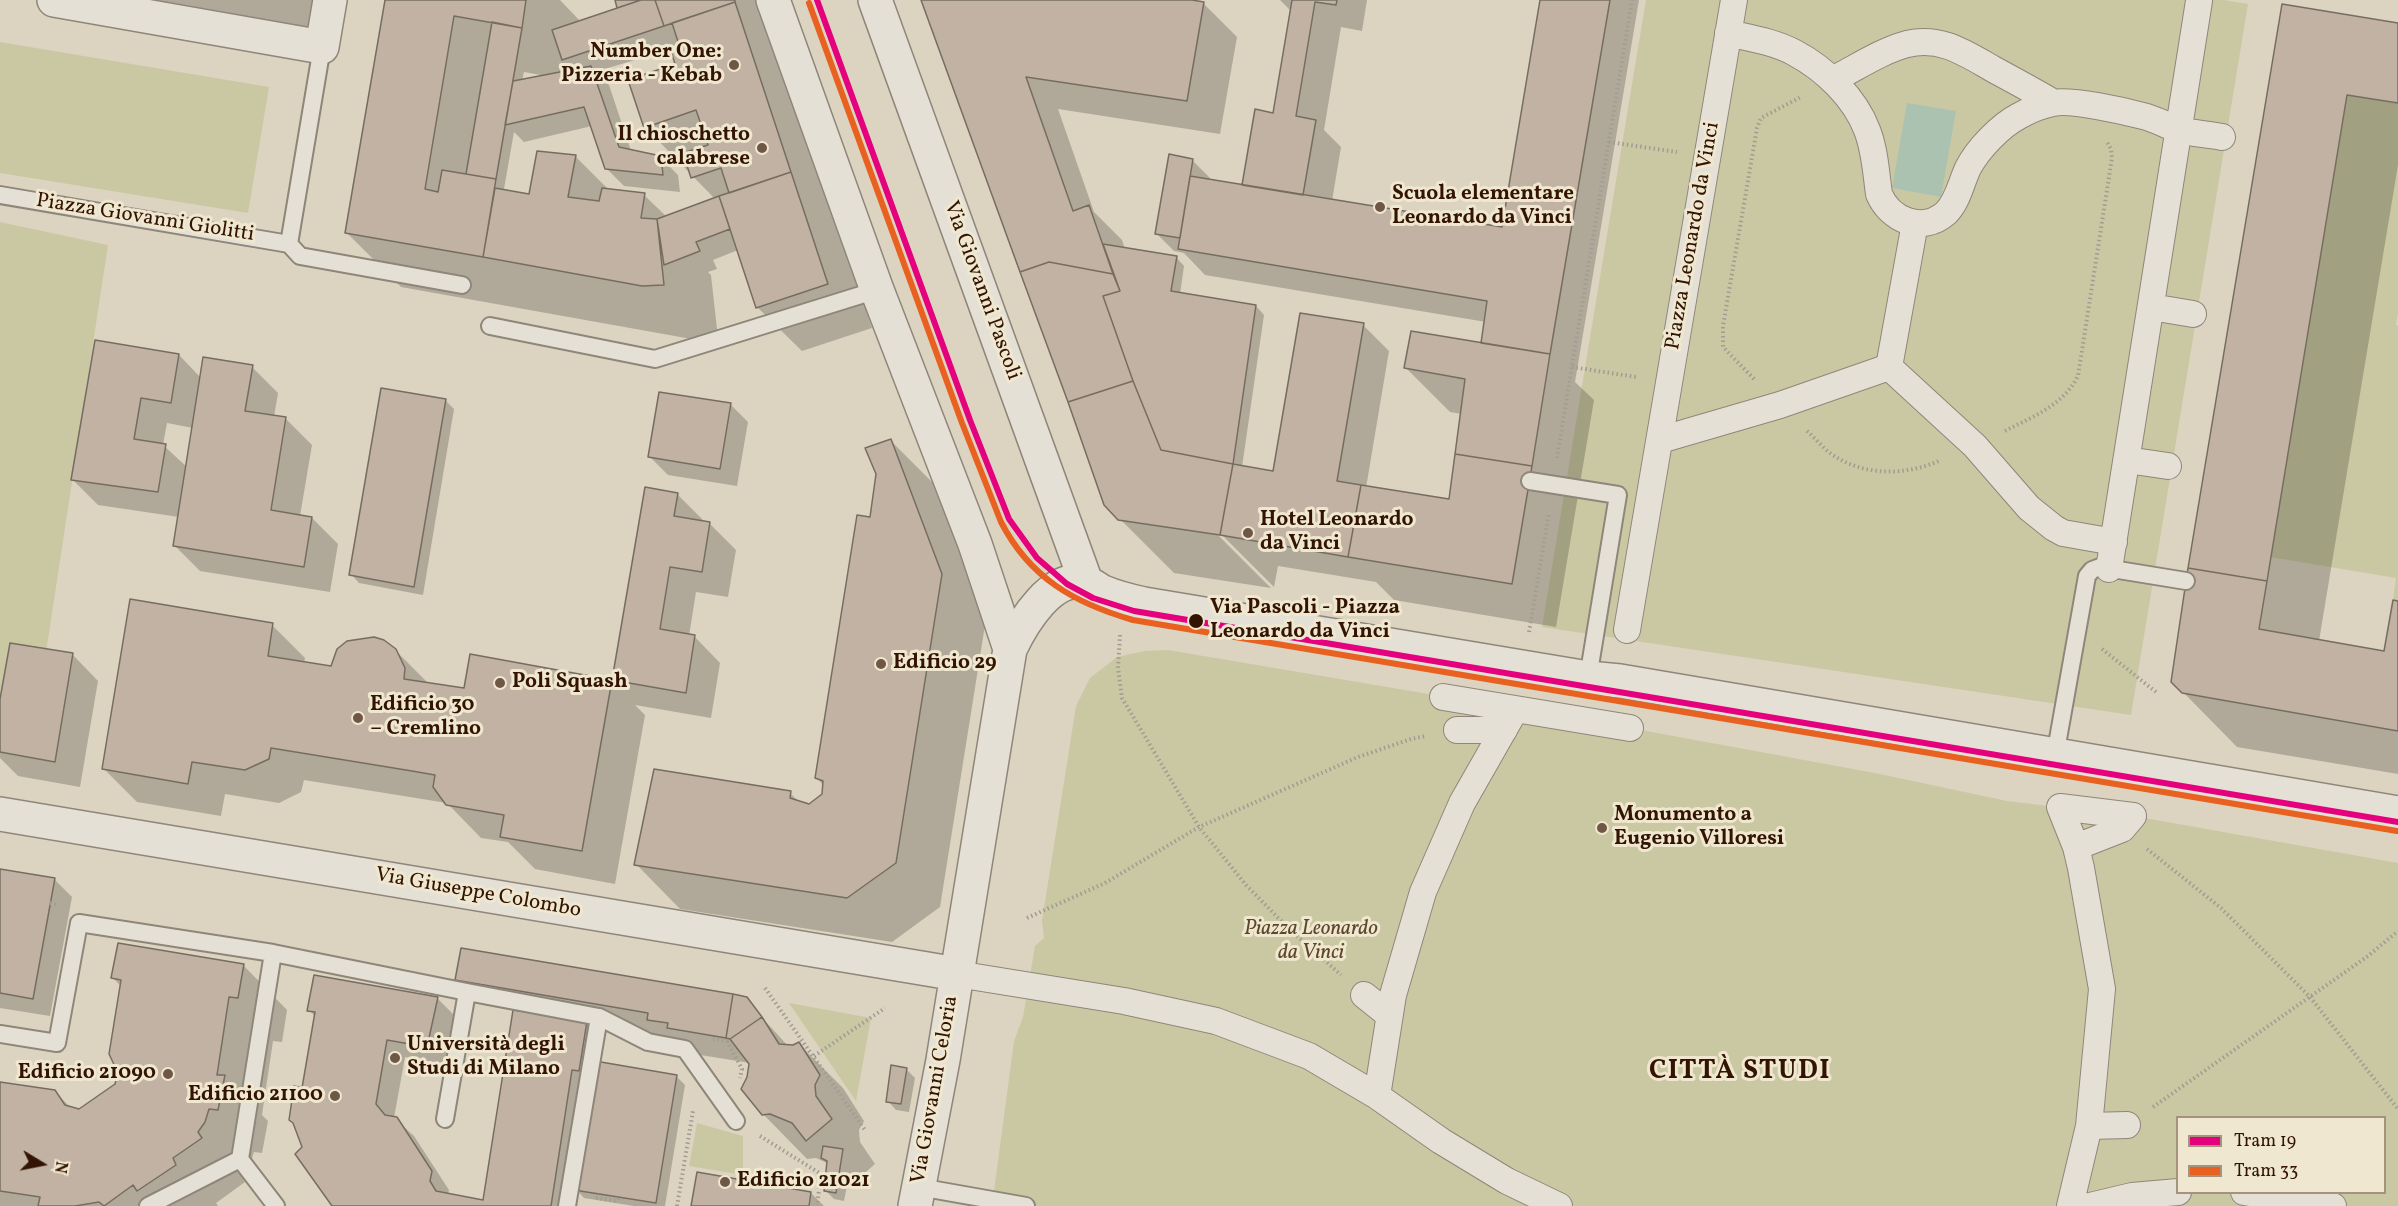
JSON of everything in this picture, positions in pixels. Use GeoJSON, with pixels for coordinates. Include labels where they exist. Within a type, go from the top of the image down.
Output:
{"type":"FeatureCollection","features":[{"type":"Feature","properties":{"kind":"street"},"geometry":{"type":"LineString","coordinates":[[54,0],[322,47],[330,0]]}},
{"type":"Feature","properties":{"kind":"street"},"geometry":{"type":"LineString","coordinates":[[772,0],[877,290],[975,544],[1010,649]]}},
{"type":"Feature","properties":{"kind":"street","name":"Via Giovanni Pascoli"},"geometry":{"type":"LineString","coordinates":[[875,0],[1086,582]]}},
{"type":"Feature","properties":{"kind":"street","name":"Piazza Leonardo da Vinci"},"geometry":{"type":"LineString","coordinates":[[1628,630],[1734,0]]}},
{"type":"Feature","properties":{"kind":"street"},"geometry":{"type":"LineString","coordinates":[[2109,568],[2199,1]]}},
{"type":"Feature","properties":{"kind":"street"},"geometry":{"type":"LineString","coordinates":[[1728,33],[1795,52],[1832,80],[1854,105],[1867,129],[1879,194],[1884,204],[1901,219],[1915,223],[1931,221],[1947,212],[1969,168],[1980,151],[2000,130],[2018,116],[2054,103],[2077,104],[2144,116],[2179,130],[2222,136]]}},
{"type":"Feature","properties":{"kind":"street"},"geometry":{"type":"LineString","coordinates":[[1832,80],[1906,45],[1920,42],[1940,43],[1974,56],[2054,103]]}},
{"type":"Feature","properties":{"kind":"street"},"geometry":{"type":"LineString","coordinates":[[1889,367],[1915,223]]}},
{"type":"Feature","properties":{"kind":"street"},"geometry":{"type":"LineString","coordinates":[[2151,307],[2193,314]]}},
{"type":"Feature","properties":{"kind":"street"},"geometry":{"type":"LineString","coordinates":[[1660,440],[1780,405],[1889,367]]}},
{"type":"Feature","properties":{"kind":"street"},"geometry":{"type":"LineString","coordinates":[[1889,367],[1975,446],[2029,508],[2054,528],[2062,533],[2114,542]]}},
{"type":"Feature","properties":{"kind":"street"},"geometry":{"type":"LineString","coordinates":[[2127,460],[2168,466]]}},
{"type":"Feature","properties":{"kind":"street"},"geometry":{"type":"LineString","coordinates":[[1559,1206],[1507,1180],[1441,1142],[1377,1096],[1310,1056],[1216,1021],[1124,1001],[957,974],[1010,649],[1020,629],[1046,596],[1067,584],[1086,582],[1101,591],[1144,604],[1588,678],[1620,681],[2398,813]]}},
{"type":"Feature","properties":{"kind":"street"},"geometry":{"type":"LineString","coordinates":[[1443,697],[1509,720]]}},
{"type":"Feature","properties":{"kind":"street"},"geometry":{"type":"LineString","coordinates":[[1377,1096],[1393,995],[1424,892],[1462,803],[1509,720]]}},
{"type":"Feature","properties":{"kind":"street"},"geometry":{"type":"LineString","coordinates":[[1457,730],[1509,720],[1630,728]]}},
{"type":"Feature","properties":{"kind":"street"},"geometry":{"type":"LineString","coordinates":[[2070,1206],[2090,1126],[2102,988],[2076,847],[2060,807],[2133,816],[2122,829],[2076,847]]}},
{"type":"Feature","properties":{"kind":"street","name":"Via Giuseppe Colombo"},"geometry":{"type":"LineString","coordinates":[[0,814],[957,974]]}},
{"type":"Feature","properties":{"kind":"street","name":"Via Giovanni Celoria"},"geometry":{"type":"LineString","coordinates":[[917,1197],[957,974]]}},
{"type":"Feature","properties":{"kind":"street"},"geometry":{"type":"LineString","coordinates":[[1364,995],[1389,1015]]}},
{"type":"Feature","properties":{"kind":"street"},"geometry":{"type":"LineString","coordinates":[[2090,1126],[2127,1125]]}},
{"type":"Feature","properties":{"kind":"street"},"geometry":{"type":"LineString","coordinates":[[2090,1206],[2132,1196],[2176,1192]]}},
{"type":"Feature","properties":{"kind":"street"},"geometry":{"type":"LineString","coordinates":[[2257,1194],[2333,1206]]}},
{"type":"Feature","properties":{"kind":"lane"},"geometry":{"type":"LineString","coordinates":[[289,243],[322,47]]}},
{"type":"Feature","properties":{"kind":"lane","name":"Piazza Giovanni Giolitti"},"geometry":{"type":"LineString","coordinates":[[0,195],[289,243],[300,256],[462,285]]}},
{"type":"Feature","properties":{"kind":"lane"},"geometry":{"type":"LineString","coordinates":[[490,326],[655,358],[877,290]]}},
{"type":"Feature","properties":{"kind":"lane"},"geometry":{"type":"LineString","coordinates":[[1530,481],[1618,495],[1588,678]]}},
{"type":"Feature","properties":{"kind":"lane"},"geometry":{"type":"LineString","coordinates":[[2055,756],[2087,576],[2096,568],[2109,568],[2186,581]]}},
{"type":"Feature","properties":{"kind":"lane"},"geometry":{"type":"LineString","coordinates":[[0,1034],[57,1043],[79,923],[273,953],[599,1017],[648,1042],[685,1049],[736,1121]]}},
{"type":"Feature","properties":{"kind":"lane"},"geometry":{"type":"LineString","coordinates":[[273,953],[240,1159],[276,1206]]}},
{"type":"Feature","properties":{"kind":"lane"},"geometry":{"type":"LineString","coordinates":[[445,1119],[467,992]]}},
{"type":"Feature","properties":{"kind":"lane"},"geometry":{"type":"LineString","coordinates":[[567,1206],[599,1017]]}},
{"type":"Feature","properties":{"kind":"lane"},"geometry":{"type":"LineString","coordinates":[[148,1206],[240,1159]]}},
{"type":"Feature","properties":{"kind":"lane"},"geometry":{"type":"LineString","coordinates":[[917,1197],[1026,1206]]}},
{"type":"Feature","properties":{"kind":"path"},"geometry":{"type":"LineString","coordinates":[[1529,632],[1632,0]]}},
{"type":"Feature","properties":{"kind":"path"},"geometry":{"type":"LineString","coordinates":[[1832,80],[1761,118],[1757,128],[1723,326],[1723,347],[1831,454],[1853,465],[1875,471],[1898,472],[1924,467],[1975,446],[2044,411],[2066,395],[2078,376],[2112,159],[2111,149],[2106,140]]}},
{"type":"Feature","properties":{"kind":"path"},"geometry":{"type":"LineString","coordinates":[[1609,142],[1707,157]]}},
{"type":"Feature","properties":{"kind":"path"},"geometry":{"type":"LineString","coordinates":[[1572,367],[1669,382]]}},
{"type":"Feature","properties":{"kind":"path"},"geometry":{"type":"LineString","coordinates":[[2076,629],[2156,692]]}},
{"type":"Feature","properties":{"kind":"path"},"geometry":{"type":"LineString","coordinates":[[1120,635],[1118,668],[1122,698],[1199,827],[1246,885],[1287,927],[1364,995]]}},
{"type":"Feature","properties":{"kind":"path"},"geometry":{"type":"LineString","coordinates":[[1027,918],[1106,884],[1199,827],[1358,757],[1411,739],[1457,730]]}},
{"type":"Feature","properties":{"kind":"path"},"geometry":{"type":"LineString","coordinates":[[2122,829],[2221,908],[2310,997],[2398,1109]]}},
{"type":"Feature","properties":{"kind":"path"},"geometry":{"type":"LineString","coordinates":[[2127,1125],[2368,956],[2398,931]]}},
{"type":"Feature","properties":{"kind":"path"},"geometry":{"type":"LineString","coordinates":[[765,988],[865,1130]]}},
{"type":"Feature","properties":{"kind":"path"},"geometry":{"type":"LineString","coordinates":[[814,1056],[885,1008]]}},
{"type":"Feature","properties":{"kind":"path"},"geometry":{"type":"LineString","coordinates":[[57,1043],[90,1074],[117,1077]]}},
{"type":"Feature","properties":{"kind":"path"},"geometry":{"type":"LineString","coordinates":[[677,1206],[700,1069]]}},
{"type":"Feature","properties":{"kind":"path"},"geometry":{"type":"LineString","coordinates":[[736,1121],[821,1174],[817,1206]]}},
{"type":"Feature","properties":{"kind":"green space"},"geometry":{"type":"Polygon","coordinates":[[[1646,0],[2224,0],[2248,4],[2131,715],[1542,627],[1646,0]]]}},
{"type":"Feature","properties":{"kind":"green space"},"geometry":{"type":"Polygon","coordinates":[[[0,42],[269,87],[248,213],[0,173],[0,42]]]}},
{"type":"Feature","properties":{"kind":"green space"},"geometry":{"type":"Polygon","coordinates":[[[2347,95],[2398,103],[2398,313],[2396,325],[2398,325],[2398,601],[2393,600],[2396,578],[2270,557],[2347,95]]]}},
{"type":"Feature","properties":{"kind":"green space"},"geometry":{"type":"Polygon","coordinates":[[[0,222],[108,245],[30,758],[0,752],[0,222]]]}},
{"type":"Feature","properties":{"kind":"green space","name":"Piazza Leonardo da Vinci"},"geometry":{"type":"Polygon","coordinates":[[[1168,650],[1630,728],[1875,773],[2007,801],[2133,816],[2398,863],[2398,1206],[992,1206],[1014,1041],[1023,1017],[1035,946],[1044,938],[1042,921],[1076,706],[1090,678],[1117,657],[1145,651],[1168,650]]]}},
{"type":"Feature","properties":{"kind":"green space"},"geometry":{"type":"Polygon","coordinates":[[[789,1003],[871,1018],[856,1101],[789,1003]]]}},
{"type":"Feature","properties":{"kind":"green space"},"geometry":{"type":"Polygon","coordinates":[[[697,1123],[743,1136],[743,1175],[689,1166],[697,1123]]]}},
{"type":"Feature","properties":{"kind":"shaded area"},"geometry":{"type":"Polygon","coordinates":[[[1907,103],[1956,111],[1941,197],[1892,188],[1907,103]]]}},
{"type":"Feature","properties":{"kind":"building"},"geometry":{"type":"Polygon","coordinates":[[[385,0],[526,0],[522,28],[454,16],[425,189],[438,192],[442,170],[496,179],[483,257],[345,233],[385,0]]]}},
{"type":"Feature","properties":{"kind":"building"},"geometry":{"type":"Polygon","coordinates":[[[615,0],[641,0],[617,8],[615,0]]]}},
{"type":"Feature","properties":{"kind":"building"},"geometry":{"type":"Polygon","coordinates":[[[641,0],[655,0],[664,26],[562,60],[552,30],[641,0]]]}},
{"type":"Feature","properties":{"kind":"building"},"geometry":{"type":"Polygon","coordinates":[[[655,0],[735,0],[735,2],[664,26],[655,0]]]}},
{"type":"Feature","properties":{"kind":"building"},"geometry":{"type":"Polygon","coordinates":[[[921,0],[1192,0],[1204,2],[1187,101],[1026,77],[1073,211],[1089,205],[1113,274],[1049,262],[1020,272],[921,0]]]}},
{"type":"Feature","properties":{"kind":"building"},"geometry":{"type":"Polygon","coordinates":[[[1292,0],[1337,0],[1336,5],[1315,2],[1296,116],[1316,120],[1303,195],[1242,185],[1255,109],[1273,113],[1292,0]]]}},
{"type":"Feature","properties":{"kind":"building"},"geometry":{"type":"Polygon","coordinates":[[[1540,0],[1610,0],[1550,354],[1481,343],[1487,301],[1178,249],[1190,176],[1502,227],[1540,0]]]}},
{"type":"Feature","properties":{"kind":"building"},"geometry":{"type":"Polygon","coordinates":[[[735,2],[791,172],[729,193],[721,168],[691,178],[683,153],[708,145],[696,110],[644,128],[628,80],[675,64],[671,51],[680,48],[672,23],[735,2]]]}},
{"type":"Feature","properties":{"kind":"building"},"geometry":{"type":"Polygon","coordinates":[[[2282,4],[2398,23],[2398,103],[2347,95],[2267,581],[2188,568],[2282,4]]]}},
{"type":"Feature","properties":{"kind":"building"},"geometry":{"type":"Polygon","coordinates":[[[492,22],[522,28],[496,179],[466,174],[492,22]]]}},
{"type":"Feature","properties":{"kind":"building"},"geometry":{"type":"Polygon","coordinates":[[[591,66],[619,147],[661,156],[663,175],[605,169],[584,107],[505,125],[513,81],[591,66]]]}},
{"type":"Feature","properties":{"kind":"building"},"geometry":{"type":"Polygon","coordinates":[[[537,151],[576,155],[568,197],[599,201],[602,188],[645,193],[641,218],[657,219],[664,285],[642,286],[483,257],[495,188],[529,194],[537,151]]]}},
{"type":"Feature","properties":{"kind":"building"},"geometry":{"type":"Polygon","coordinates":[[[1169,154],[1193,159],[1180,238],[1155,234],[1169,154]]]}},
{"type":"Feature","properties":{"kind":"building"},"geometry":{"type":"Polygon","coordinates":[[[791,172],[828,284],[756,308],[719,196],[791,172]]]}},
{"type":"Feature","properties":{"kind":"building"},"geometry":{"type":"Polygon","coordinates":[[[719,196],[730,229],[696,242],[700,251],[664,265],[657,219],[719,196]]]}},
{"type":"Feature","properties":{"kind":"building"},"geometry":{"type":"Polygon","coordinates":[[[1103,244],[1177,256],[1171,291],[1256,305],[1233,464],[1161,450],[1133,381],[1103,296],[1120,291],[1103,244]]]}},
{"type":"Feature","properties":{"kind":"building"},"geometry":{"type":"Polygon","coordinates":[[[1049,262],[1113,274],[1120,291],[1103,296],[1133,381],[1068,402],[1020,272],[1049,262]]]}},
{"type":"Feature","properties":{"kind":"building"},"geometry":{"type":"Polygon","coordinates":[[[1300,313],[1364,323],[1337,481],[1361,485],[1348,557],[1220,535],[1233,464],[1273,471],[1300,313]]]}},
{"type":"Feature","properties":{"kind":"building"},"geometry":{"type":"Polygon","coordinates":[[[1411,331],[1550,354],[1532,466],[1455,454],[1465,379],[1404,368],[1411,331]]]}},
{"type":"Feature","properties":{"kind":"building"},"geometry":{"type":"Polygon","coordinates":[[[95,340],[179,354],[171,403],[141,398],[134,439],[166,444],[158,492],[71,480],[95,340]]]}},
{"type":"Feature","properties":{"kind":"building"},"geometry":{"type":"Polygon","coordinates":[[[203,357],[253,365],[245,411],[286,417],[271,510],[312,517],[304,567],[173,546],[203,357]]]}},
{"type":"Feature","properties":{"kind":"building"},"geometry":{"type":"Polygon","coordinates":[[[1133,381],[1161,450],[1233,464],[1220,535],[1118,520],[1104,505],[1068,402],[1133,381]]]}},
{"type":"Feature","properties":{"kind":"building"},"geometry":{"type":"Polygon","coordinates":[[[381,388],[446,399],[414,587],[349,575],[381,388]]]}},
{"type":"Feature","properties":{"kind":"building"},"geometry":{"type":"Polygon","coordinates":[[[659,392],[731,403],[720,469],[648,457],[659,392]]]}},
{"type":"Feature","properties":{"kind":"building","name":"Edificio 29"},"geometry":{"type":"Polygon","coordinates":[[[891,439],[942,574],[896,863],[847,898],[634,865],[654,769],[791,791],[790,798],[809,804],[822,794],[823,781],[815,778],[857,515],[870,517],[876,474],[865,448],[891,439]]]}},
{"type":"Feature","properties":{"kind":"building"},"geometry":{"type":"Polygon","coordinates":[[[1455,454],[1532,466],[1512,584],[1348,557],[1361,485],[1449,499],[1455,454]]]}},
{"type":"Feature","properties":{"kind":"building"},"geometry":{"type":"Polygon","coordinates":[[[645,487],[678,493],[674,516],[710,522],[702,572],[670,567],[660,629],[695,635],[686,693],[612,680],[645,487]]]}},
{"type":"Feature","properties":{"kind":"building"},"geometry":{"type":"Polygon","coordinates":[[[2188,568],[2267,581],[2259,629],[2384,651],[2393,600],[2398,601],[2398,731],[2182,693],[2171,682],[2188,568]]]}},
{"type":"Feature","properties":{"kind":"building","name":"Edificio 30 – Cremlino"},"geometry":{"type":"Polygon","coordinates":[[[130,599],[273,623],[268,656],[331,666],[337,649],[347,641],[374,637],[384,640],[396,649],[405,668],[404,679],[464,688],[470,654],[612,680],[582,851],[500,837],[504,815],[446,805],[433,787],[435,775],[412,771],[271,748],[269,759],[245,770],[192,762],[188,784],[102,769],[130,599]]]}},
{"type":"Feature","properties":{"kind":"building"},"geometry":{"type":"Polygon","coordinates":[[[10,643],[73,653],[55,762],[0,752],[0,699],[10,643]]]}},
{"type":"Feature","properties":{"kind":"building"},"geometry":{"type":"Polygon","coordinates":[[[0,869],[55,878],[33,999],[0,993],[0,869]]]}},
{"type":"Feature","properties":{"kind":"building","name":"Edificio 21090"},"geometry":{"type":"Polygon","coordinates":[[[118,943],[244,964],[238,998],[229,997],[217,1075],[225,1075],[218,1110],[209,1109],[205,1122],[198,1132],[202,1138],[173,1158],[176,1165],[137,1191],[133,1185],[104,1206],[99,1202],[75,1206],[38,1206],[40,1197],[0,1191],[0,1082],[55,1090],[65,1105],[79,1109],[115,1084],[118,1073],[109,1054],[121,980],[111,978],[118,943]]]}},
{"type":"Feature","properties":{"kind":"building"},"geometry":{"type":"Polygon","coordinates":[[[461,948],[733,994],[726,1038],[667,1028],[668,1023],[647,1020],[648,1013],[455,980],[461,948]]]}},
{"type":"Feature","properties":{"kind":"building","name":"Edificio 21100"},"geometry":{"type":"Polygon","coordinates":[[[314,975],[438,997],[427,1047],[387,1040],[376,1104],[385,1115],[397,1117],[432,1171],[430,1181],[436,1191],[483,1200],[513,1010],[587,1021],[579,1071],[572,1070],[551,1206],[332,1206],[295,1154],[302,1147],[293,1123],[289,1120],[294,1086],[302,1088],[315,1012],[307,1011],[314,975]]]}},
{"type":"Feature","properties":{"kind":"building"},"geometry":{"type":"Polygon","coordinates":[[[733,994],[747,997],[762,1017],[730,1039],[726,1038],[733,994]]]}},
{"type":"Feature","properties":{"kind":"building"},"geometry":{"type":"Polygon","coordinates":[[[762,1017],[779,1044],[793,1045],[799,1042],[820,1075],[815,1085],[816,1096],[832,1119],[806,1141],[792,1123],[770,1114],[762,1115],[741,1089],[747,1077],[749,1064],[730,1039],[762,1017]]]}},
{"type":"Feature","properties":{"kind":"building"},"geometry":{"type":"Polygon","coordinates":[[[595,1061],[677,1075],[656,1203],[574,1190],[595,1061]]]}},
{"type":"Feature","properties":{"kind":"building"},"geometry":{"type":"Polygon","coordinates":[[[891,1065],[907,1068],[901,1104],[886,1102],[891,1065]]]}},
{"type":"Feature","properties":{"kind":"building"},"geometry":{"type":"Polygon","coordinates":[[[823,1146],[843,1149],[836,1193],[824,1191],[827,1161],[821,1158],[823,1146]]]}},
{"type":"Feature","properties":{"kind":"building","name":"Edificio 21021"},"geometry":{"type":"Polygon","coordinates":[[[697,1172],[811,1192],[809,1206],[691,1206],[697,1172]]]}},
{"type":"Feature","properties":{"kind":"tram line","name":"19"},"geometry":{"type":"LineString","coordinates":[[817,0],[970,420],[1009,519],[1037,558],[1067,584],[1093,598],[1134,611],[2398,822]]}},
{"type":"Feature","properties":{"kind":"tram line","name":"33"},"geometry":{"type":"LineString","coordinates":[[809,3],[962,423],[1001,522],[1026,559],[1056,586],[1073,596],[1133,620],[2397,831]]}},
{"type":"Feature","properties":{"kind":"place","name":"Number One: Pizzeria - Kebab"},"geometry":{"type":"Point","coordinates":[734,65]}},
{"type":"Feature","properties":{"kind":"place","name":"Il chioschetto calabrese"},"geometry":{"type":"Point","coordinates":[762,148]}},
{"type":"Feature","properties":{"kind":"place","name":"Scuola elementare Leonardo da Vinci"},"geometry":{"type":"Point","coordinates":[1380,207]}},
{"type":"Feature","properties":{"kind":"place","name":"Hotel Leonardo da Vinci"},"geometry":{"type":"Point","coordinates":[1248,533]}},
{"type":"Feature","properties":{"kind":"place","name":"Via Pascoli - Piazza Leonardo da Vinci"},"geometry":{"type":"Point","coordinates":[1196,621]}},
{"type":"Feature","properties":{"kind":"place","name":"Edificio 29"},"geometry":{"type":"Point","coordinates":[881,664]}},
{"type":"Feature","properties":{"kind":"place","name":"Poli Squash"},"geometry":{"type":"Point","coordinates":[500,683]}},
{"type":"Feature","properties":{"kind":"place","name":"Edificio 30 – Cremlino"},"geometry":{"type":"Point","coordinates":[358,718]}},
{"type":"Feature","properties":{"kind":"place","name":"Monumento a Eugenio Villoresi"},"geometry":{"type":"Point","coordinates":[1602,828]}},
{"type":"Feature","properties":{"kind":"place","name":"Università degli Studi di Milano"},"geometry":{"type":"Point","coordinates":[395,1058]}},
{"type":"Feature","properties":{"kind":"place","name":"Edificio 21090"},"geometry":{"type":"Point","coordinates":[168,1074]}},
{"type":"Feature","properties":{"kind":"place","name":"Edificio 21100"},"geometry":{"type":"Point","coordinates":[335,1096]}},
{"type":"Feature","properties":{"kind":"place","name":"Edificio 21021"},"geometry":{"type":"Point","coordinates":[725,1182]}},
{"type":"Feature","properties":{"kind":"district","name":"CITTÀ STUDI"},"geometry":{"type":"Point","coordinates":[1740,1073]}}]}
